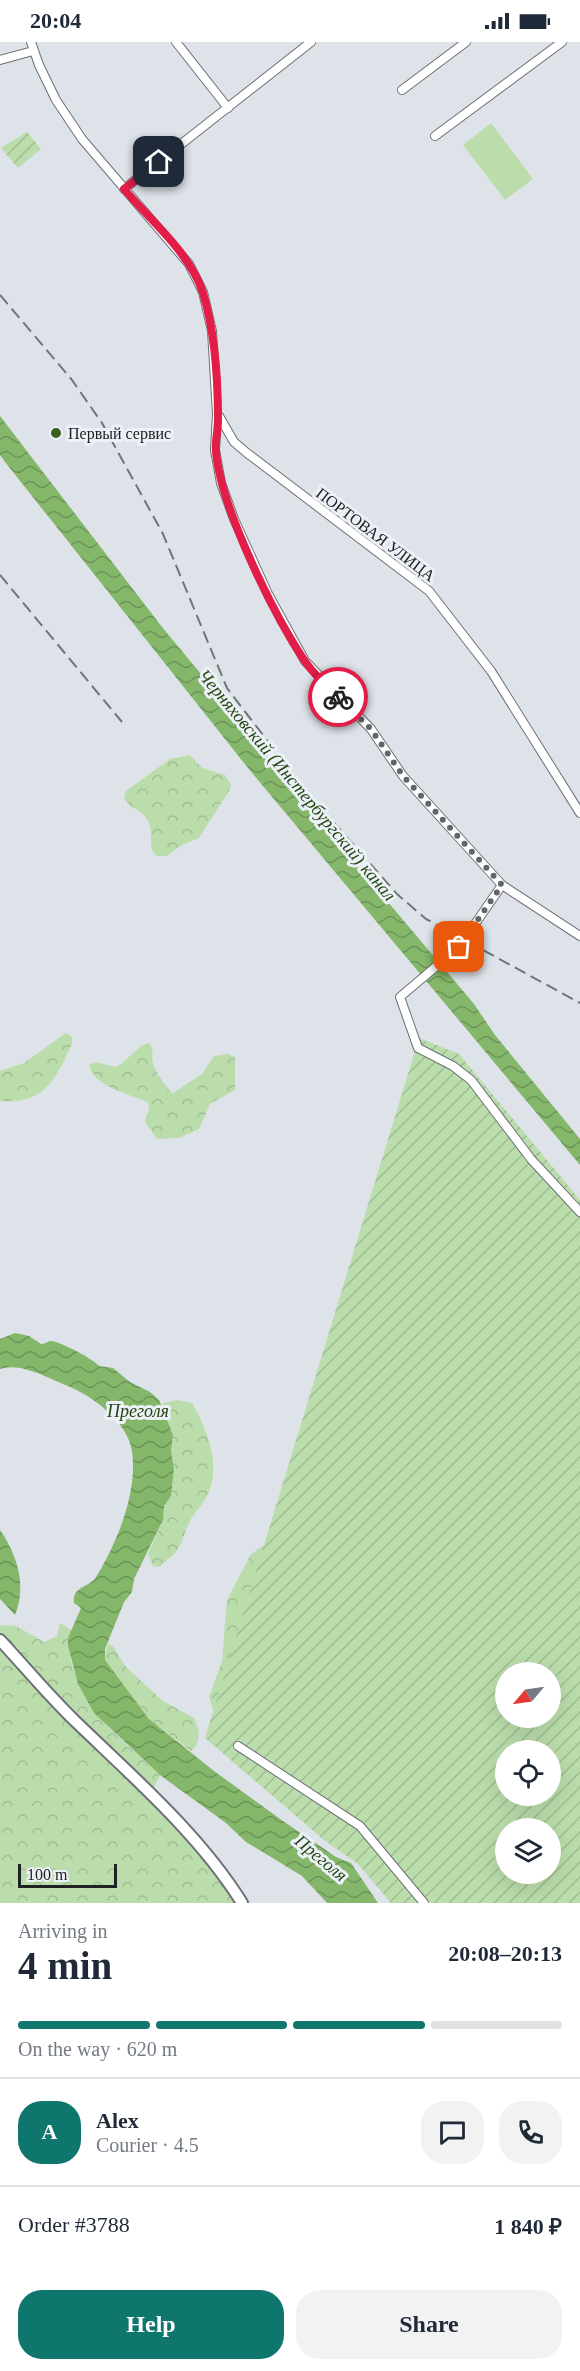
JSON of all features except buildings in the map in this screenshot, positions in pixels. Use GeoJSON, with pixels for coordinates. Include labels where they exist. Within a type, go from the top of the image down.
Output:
{"type":"FeatureCollection","features":[{"type":"Feature","properties":{"kind":"street"},"geometry":{"type":"LineString","coordinates":[[31,42],[56,100],[82,139],[189,264],[203,292],[212,331],[218,414],[216,450],[221,483],[268,594],[305,661],[371,729],[403,776],[502,885],[580,936]]}},
{"type":"Feature","properties":{"kind":"street"},"geometry":{"type":"LineString","coordinates":[[176,42],[228,108]]}},
{"type":"Feature","properties":{"kind":"street"},"geometry":{"type":"LineString","coordinates":[[124,189],[311,42]]}},
{"type":"Feature","properties":{"kind":"street"},"geometry":{"type":"LineString","coordinates":[[402,90],[466,42]]}},
{"type":"Feature","properties":{"kind":"street"},"geometry":{"type":"LineString","coordinates":[[435,136],[562,42]]}},
{"type":"Feature","properties":{"kind":"street"},"geometry":{"type":"LineString","coordinates":[[0,60],[33,51]]}},
{"type":"Feature","properties":{"kind":"street","name":"ПОРТОВАЯ УЛИЦА"},"geometry":{"type":"LineString","coordinates":[[218,414],[234,442],[247,453],[429,591],[491,671],[580,813]]}},
{"type":"Feature","properties":{"kind":"street"},"geometry":{"type":"LineString","coordinates":[[502,885],[465,940],[448,958],[400,996],[417,1048],[453,1066],[471,1080],[531,1159],[580,1212]]}},
{"type":"Feature","properties":{"kind":"street"},"geometry":{"type":"LineString","coordinates":[[0,1640],[73,1719],[128,1771],[191,1838],[224,1874],[242,1903]]}},
{"type":"Feature","properties":{"kind":"street"},"geometry":{"type":"LineString","coordinates":[[238,1746],[360,1826],[424,1903]]}},
{"type":"Feature","properties":{"kind":"green space"},"geometry":{"type":"Polygon","coordinates":[[[491,123],[533,179],[505,200],[463,145],[491,123]]]}},
{"type":"Feature","properties":{"kind":"green space"},"geometry":{"type":"Polygon","coordinates":[[[27,132],[41,149],[18,168],[1,148],[27,132]]]}},
{"type":"Feature","properties":{"kind":"green space"},"geometry":{"type":"Polygon","coordinates":[[[190,755],[202,768],[225,775],[231,784],[229,791],[199,838],[182,845],[167,856],[157,856],[152,850],[148,821],[143,814],[126,801],[124,798],[126,791],[170,759],[190,755]]]}},
{"type":"Feature","properties":{"kind":"green space"},"geometry":{"type":"Polygon","coordinates":[[[66,1033],[72,1037],[72,1044],[54,1078],[46,1087],[28,1099],[0,1101],[0,1071],[24,1063],[66,1033]]]}},
{"type":"Feature","properties":{"kind":"green space"},"geometry":{"type":"Polygon","coordinates":[[[419,1038],[459,1054],[580,1200],[580,1903],[391,1903],[358,1864],[324,1840],[205,1738],[419,1038]]]}},
{"type":"Feature","properties":{"kind":"green space"},"geometry":{"type":"Polygon","coordinates":[[[149,1043],[156,1070],[173,1093],[202,1074],[214,1056],[228,1054],[235,1057],[235,1090],[210,1104],[199,1129],[179,1138],[157,1139],[145,1122],[149,1109],[148,1102],[105,1084],[92,1073],[89,1065],[95,1062],[116,1067],[140,1047],[149,1043]]]}},
{"type":"Feature","properties":{"kind":"green space"},"geometry":{"type":"Polygon","coordinates":[[[178,1400],[192,1403],[207,1434],[213,1457],[212,1480],[207,1495],[190,1521],[179,1547],[160,1567],[153,1566],[148,1554],[163,1520],[164,1506],[171,1496],[174,1469],[171,1451],[173,1435],[161,1408],[163,1403],[178,1400]]]}},
{"type":"Feature","properties":{"kind":"green space"},"geometry":{"type":"Polygon","coordinates":[[[277,1545],[218,1724],[209,1697],[222,1661],[227,1600],[251,1554],[263,1546],[277,1545]]]}},
{"type":"Feature","properties":{"kind":"green space"},"geometry":{"type":"Polygon","coordinates":[[[60,1623],[73,1631],[68,1638],[72,1662],[87,1700],[112,1731],[160,1775],[151,1794],[242,1903],[0,1903],[0,1625],[16,1626],[44,1642],[57,1636],[60,1623]]]}},
{"type":"Feature","properties":{"kind":"green space"},"geometry":{"type":"Polygon","coordinates":[[[108,1644],[113,1646],[126,1667],[163,1701],[194,1718],[199,1731],[197,1745],[191,1751],[149,1719],[104,1659],[108,1644]]]}},
{"type":"Feature","properties":{"kind":"water"},"geometry":{"type":"Polygon","coordinates":[[[0,416],[162,627],[221,698],[237,723],[261,747],[312,812],[474,1004],[495,1035],[580,1139],[580,1165],[248,768],[5,462],[0,455],[0,416]]]}},
{"type":"Feature","properties":{"kind":"water","name":"Преголя"},"geometry":{"type":"Polygon","coordinates":[[[15,1333],[29,1336],[41,1344],[50,1341],[60,1344],[84,1355],[99,1366],[113,1368],[159,1400],[173,1435],[171,1451],[174,1469],[171,1496],[164,1506],[163,1520],[134,1579],[132,1592],[124,1602],[105,1649],[105,1660],[149,1719],[214,1771],[283,1821],[336,1857],[351,1863],[378,1903],[327,1903],[302,1876],[246,1842],[226,1823],[160,1775],[94,1713],[78,1684],[68,1638],[81,1608],[74,1603],[74,1597],[78,1590],[96,1577],[124,1517],[132,1483],[132,1451],[117,1421],[89,1397],[35,1372],[8,1367],[0,1369],[0,1339],[15,1333]]]}},
{"type":"Feature","properties":{"kind":"water"},"geometry":{"type":"Polygon","coordinates":[[[0,1530],[15,1560],[20,1582],[15,1615],[0,1599],[0,1530]]]}},
{"type":"Feature","properties":{"kind":"railway"},"geometry":{"type":"LineString","coordinates":[[0,295],[72,380],[102,423],[163,534],[227,688],[304,789],[397,894],[426,919],[580,1003]]}},
{"type":"Feature","properties":{"kind":"railway"},"geometry":{"type":"LineString","coordinates":[[0,575],[122,722]]}},
{"type":"Feature","properties":{"kind":"way so far"},"geometry":{"type":"LineString","coordinates":[[338,697],[371,729],[389,752],[403,776],[502,885],[459,947]]}},
{"type":"Feature","properties":{"kind":"place","name":"Первый сервис"},"geometry":{"type":"Point","coordinates":[56,433]}},
{"type":"Feature","properties":{"kind":"route"},"geometry":{"type":"LineString","coordinates":[[159,162],[124,189],[189,264],[203,292],[212,331],[218,414],[216,450],[221,483],[234,519],[268,594],[305,661],[338,697]]}},
{"type":"Feature","properties":{"kind":"water label","name":"Черняховский (Инстербургский) канал"},"geometry":{"type":"Point","coordinates":[297,785]}}]}
